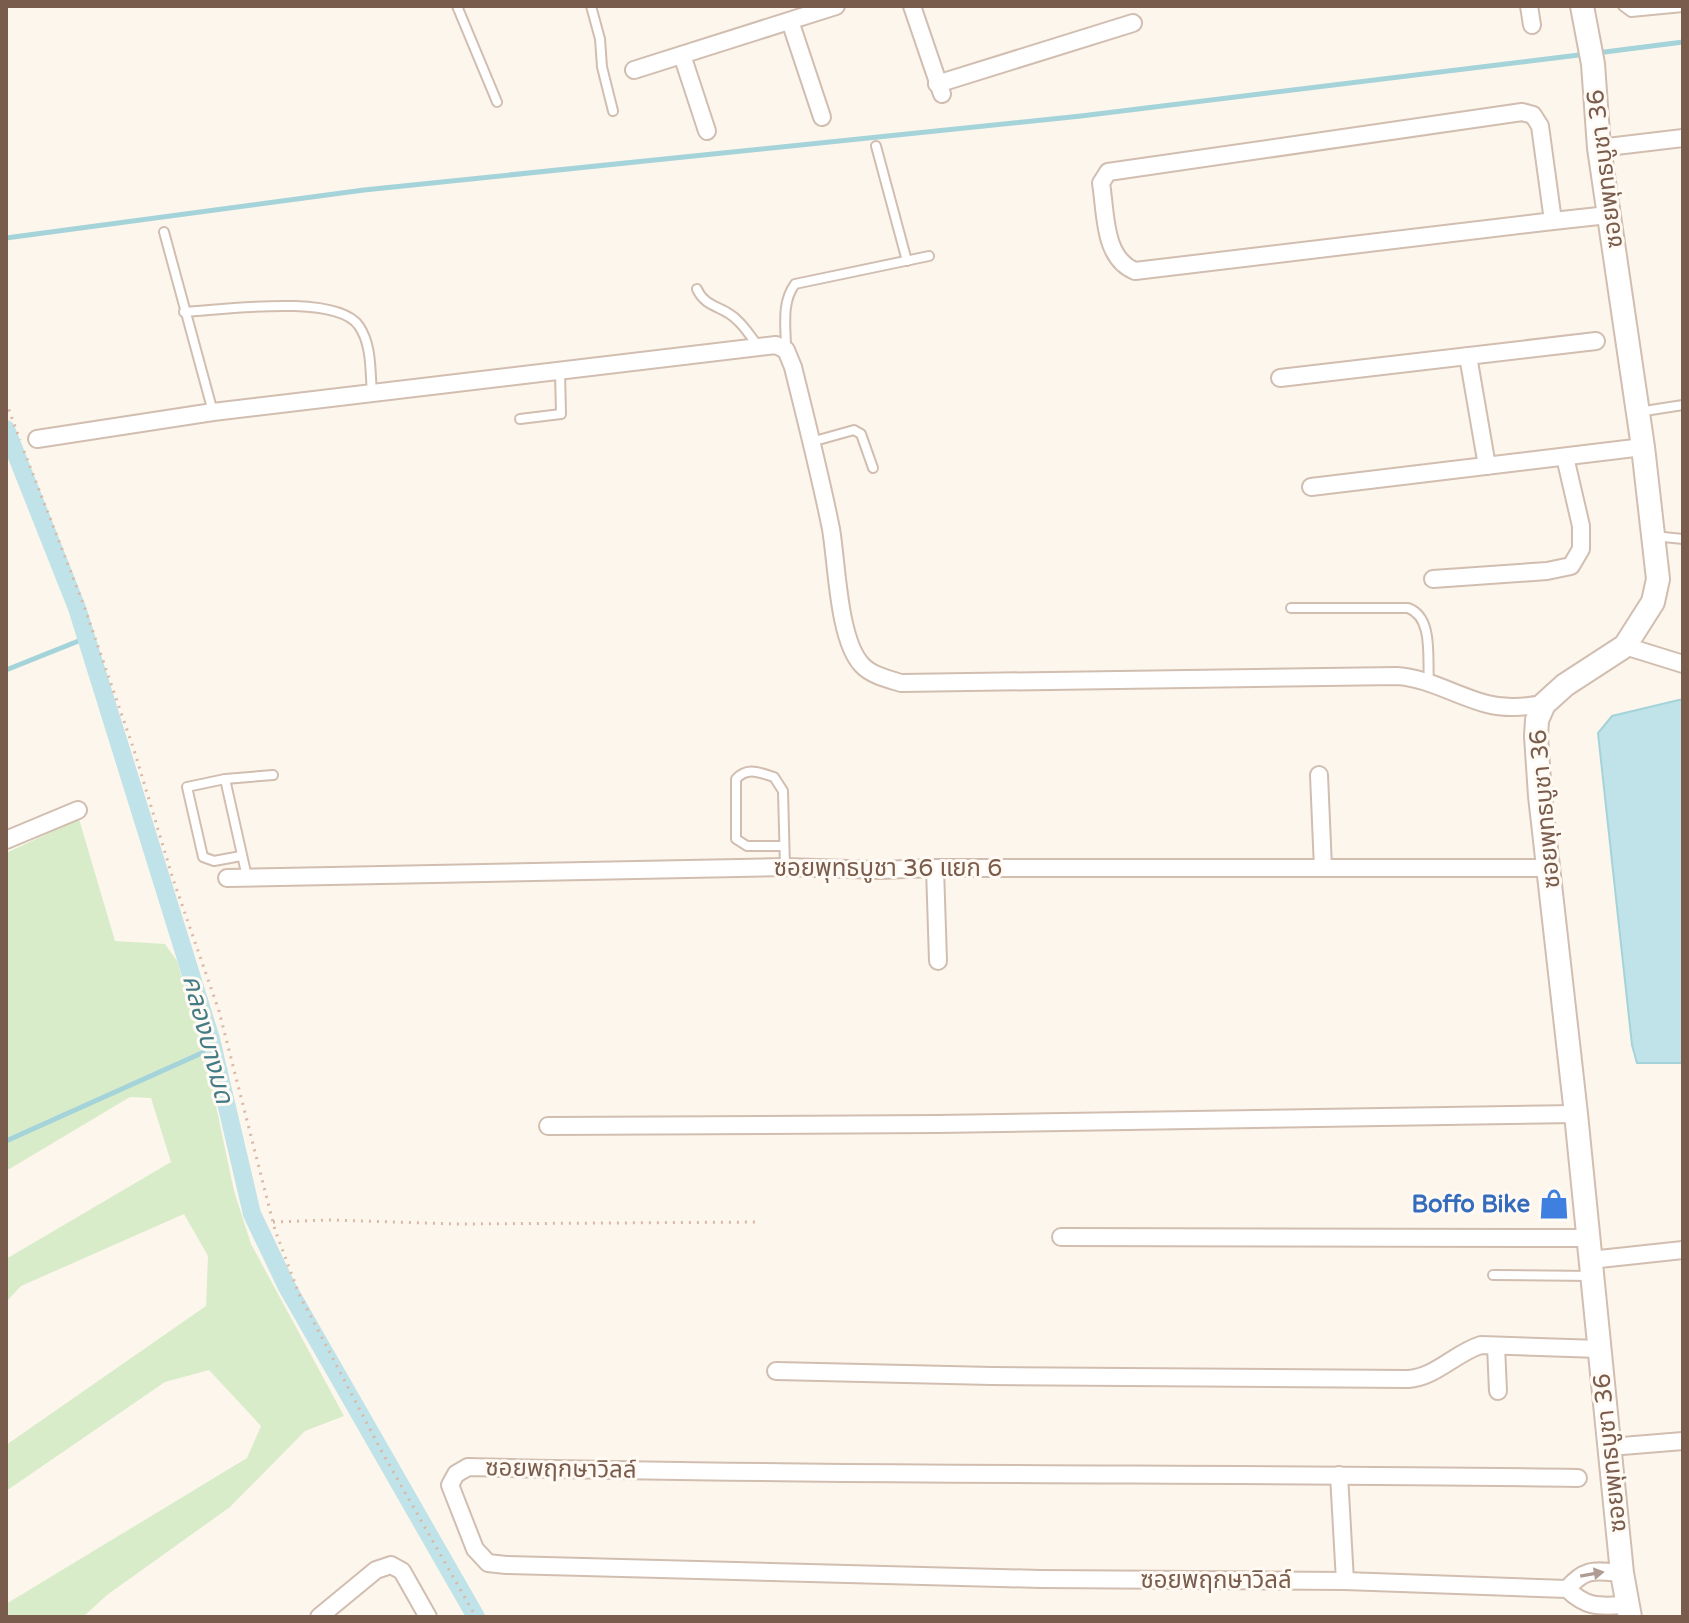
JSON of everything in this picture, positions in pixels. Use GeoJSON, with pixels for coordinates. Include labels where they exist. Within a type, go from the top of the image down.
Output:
{"type":"FeatureCollection","features":[{"type":"Feature","properties":{"kind":"street"},"geometry":{"type":"LineString","coordinates":[[634,70],[836,6]]}},
{"type":"Feature","properties":{"kind":"street"},"geometry":{"type":"LineString","coordinates":[[912,6],[940,89],[1133,23]]}},
{"type":"Feature","properties":{"kind":"street"},"geometry":{"type":"LineString","coordinates":[[1529,6],[1532,25]]}},
{"type":"Feature","properties":{"kind":"street","name":"ซอยพุทธบูชา 36"},"geometry":{"type":"LineString","coordinates":[[1582,6],[1593,64],[1599,148],[1643,447],[1658,579],[1653,602],[1625,646],[1565,685],[1544,704],[1537,720],[1536,736],[1628,1611]]}},
{"type":"Feature","properties":{"kind":"street"},"geometry":{"type":"LineString","coordinates":[[790,21],[822,117]]}},
{"type":"Feature","properties":{"kind":"street"},"geometry":{"type":"LineString","coordinates":[[682,55],[707,131]]}},
{"type":"Feature","properties":{"kind":"street"},"geometry":{"type":"LineString","coordinates":[[1553,221],[1540,126],[1533,115],[1522,112],[1125,168],[1108,172],[1101,183],[1113,253],[1124,266],[1135,271],[1608,215]]}},
{"type":"Feature","properties":{"kind":"street"},"geometry":{"type":"LineString","coordinates":[[1599,148],[1683,138]]}},
{"type":"Feature","properties":{"kind":"street"},"geometry":{"type":"LineString","coordinates":[[1280,378],[1596,341]]}},
{"type":"Feature","properties":{"kind":"street"},"geometry":{"type":"LineString","coordinates":[[37,439],[213,412],[776,345],[786,350],[793,367],[831,529],[844,624],[862,666],[881,677],[901,683],[1397,676],[1429,682],[1487,704],[1514,708],[1544,704]]}},
{"type":"Feature","properties":{"kind":"street"},"geometry":{"type":"LineString","coordinates":[[1468,356],[1487,466]]}},
{"type":"Feature","properties":{"kind":"street"},"geometry":{"type":"LineString","coordinates":[[1311,487],[1643,447]]}},
{"type":"Feature","properties":{"kind":"street"},"geometry":{"type":"LineString","coordinates":[[1433,579],[1547,571],[1571,566],[1581,549],[1581,526],[1565,457]]}},
{"type":"Feature","properties":{"kind":"street"},"geometry":{"type":"LineString","coordinates":[[1625,646],[1683,664]]}},
{"type":"Feature","properties":{"kind":"street"},"geometry":{"type":"LineString","coordinates":[[1319,775],[1323,868]]}},
{"type":"Feature","properties":{"kind":"street"},"geometry":{"type":"LineString","coordinates":[[6,840],[78,810]]}},
{"type":"Feature","properties":{"kind":"street","name":"ซอยพุทธบูชา 36 แยก 6"},"geometry":{"type":"LineString","coordinates":[[227,878],[785,867],[879,870],[1549,868]]}},
{"type":"Feature","properties":{"kind":"street"},"geometry":{"type":"LineString","coordinates":[[935,868],[938,961]]}},
{"type":"Feature","properties":{"kind":"street"},"geometry":{"type":"LineString","coordinates":[[548,1126],[937,1124],[1576,1114]]}},
{"type":"Feature","properties":{"kind":"street"},"geometry":{"type":"LineString","coordinates":[[1061,1237],[1590,1258],[1683,1250]]}},
{"type":"Feature","properties":{"kind":"street"},"geometry":{"type":"LineString","coordinates":[[776,1371],[1408,1379],[1428,1375],[1465,1350],[1481,1345],[1599,1349]]}},
{"type":"Feature","properties":{"kind":"street"},"geometry":{"type":"LineString","coordinates":[[1496,1346],[1498,1391]]}},
{"type":"Feature","properties":{"kind":"street"},"geometry":{"type":"LineString","coordinates":[[1610,1447],[1683,1441]]}},
{"type":"Feature","properties":{"kind":"street","name":"ซอยพฤกษาวิลล์"},"geometry":{"type":"LineString","coordinates":[[1578,1478],[1017,1475],[468,1467],[456,1474],[450,1485],[475,1549],[488,1563],[506,1565],[1040,1579],[1345,1581],[1567,1589],[1581,1602],[1628,1611]]}},
{"type":"Feature","properties":{"kind":"street"},"geometry":{"type":"LineString","coordinates":[[1339,1475],[1345,1581]]}},
{"type":"Feature","properties":{"kind":"street"},"geometry":{"type":"LineString","coordinates":[[319,1617],[376,1570],[391,1565],[402,1571],[428,1617]]}},
{"type":"Feature","properties":{"kind":"street"},"geometry":{"type":"LineString","coordinates":[[1567,1589],[1580,1574],[1597,1571],[1622,1573]]}},
{"type":"Feature","properties":{"kind":"lane"},"geometry":{"type":"LineString","coordinates":[[457,6],[497,102]]}},
{"type":"Feature","properties":{"kind":"lane"},"geometry":{"type":"LineString","coordinates":[[591,6],[613,111]]}},
{"type":"Feature","properties":{"kind":"lane"},"geometry":{"type":"LineString","coordinates":[[1623,6],[1631,12],[1683,7]]}},
{"type":"Feature","properties":{"kind":"lane"},"geometry":{"type":"LineString","coordinates":[[876,146],[907,261]]}},
{"type":"Feature","properties":{"kind":"lane"},"geometry":{"type":"LineString","coordinates":[[164,232],[213,412]]}},
{"type":"Feature","properties":{"kind":"lane"},"geometry":{"type":"LineString","coordinates":[[786,350],[785,307],[789,291],[795,284],[929,256]]}},
{"type":"Feature","properties":{"kind":"lane"},"geometry":{"type":"LineString","coordinates":[[697,289],[708,304],[725,310],[737,319],[758,346]]}},
{"type":"Feature","properties":{"kind":"lane"},"geometry":{"type":"LineString","coordinates":[[184,312],[292,306],[335,310],[350,317],[367,341],[372,393]]}},
{"type":"Feature","properties":{"kind":"lane"},"geometry":{"type":"LineString","coordinates":[[520,419],[561,414],[560,371]]}},
{"type":"Feature","properties":{"kind":"lane"},"geometry":{"type":"LineString","coordinates":[[1638,412],[1683,405]]}},
{"type":"Feature","properties":{"kind":"lane"},"geometry":{"type":"LineString","coordinates":[[811,442],[854,430],[861,434],[873,468]]}},
{"type":"Feature","properties":{"kind":"lane"},"geometry":{"type":"LineString","coordinates":[[1653,536],[1683,539]]}},
{"type":"Feature","properties":{"kind":"lane"},"geometry":{"type":"LineString","coordinates":[[1291,608],[1408,608],[1415,611],[1423,618],[1426,627],[1429,682]]}},
{"type":"Feature","properties":{"kind":"lane"},"geometry":{"type":"LineString","coordinates":[[784,846],[747,846],[736,839],[736,779],[741,774],[751,770],[778,780],[783,791],[785,867]]}},
{"type":"Feature","properties":{"kind":"lane"},"geometry":{"type":"LineString","coordinates":[[241,856],[214,861],[203,857],[187,787],[225,779],[273,775]]}},
{"type":"Feature","properties":{"kind":"lane"},"geometry":{"type":"LineString","coordinates":[[225,779],[247,878]]}},
{"type":"Feature","properties":{"kind":"lane"},"geometry":{"type":"LineString","coordinates":[[1493,1275],[1590,1258]]}},
{"type":"Feature","properties":{"kind":"path"},"geometry":{"type":"LineString","coordinates":[[6,402],[105,664],[173,879],[219,1011],[273,1222],[299,1294],[382,1452],[476,1617]]}},
{"type":"Feature","properties":{"kind":"path"},"geometry":{"type":"LineString","coordinates":[[273,1222],[760,1222]]}},
{"type":"Feature","properties":{"kind":"green space"},"geometry":{"type":"Polygon","coordinates":[[[79,819],[115,941],[165,944],[177,961],[204,1049],[234,1191],[251,1244],[344,1416],[305,1431],[230,1507],[107,1595],[83,1617],[6,1617],[6,1604],[247,1458],[261,1426],[209,1370],[165,1382],[6,1491],[6,1445],[206,1306],[208,1256],[184,1214],[21,1286],[6,1302],[6,1259],[171,1162],[151,1098],[130,1097],[6,1171],[6,853],[79,819]]]}},
{"type":"Feature","properties":{"kind":"water"},"geometry":{"type":"Polygon","coordinates":[[[1683,699],[1683,1063],[1637,1063],[1632,1045],[1598,733],[1612,716],[1683,699]]]}},
{"type":"Feature","properties":{"kind":"waterway"},"geometry":{"type":"LineString","coordinates":[[1597,53],[1683,42]]}},
{"type":"Feature","properties":{"kind":"waterway"},"geometry":{"type":"LineString","coordinates":[[6,238],[364,190],[1081,116],[1587,54]]}},
{"type":"Feature","properties":{"kind":"waterway","name":"คลองบางมด"},"geometry":{"type":"LineString","coordinates":[[6,429],[77,608],[211,1039],[252,1214],[287,1287],[476,1617]]}},
{"type":"Feature","properties":{"kind":"waterway"},"geometry":{"type":"LineString","coordinates":[[6,670],[86,638]]}},
{"type":"Feature","properties":{"kind":"waterway"},"geometry":{"type":"LineString","coordinates":[[6,1141],[213,1048]]}},
{"type":"Feature","properties":{"kind":"place","name":"Boffo Bike"},"geometry":{"type":"Point","coordinates":[1554,1204]}}]}
